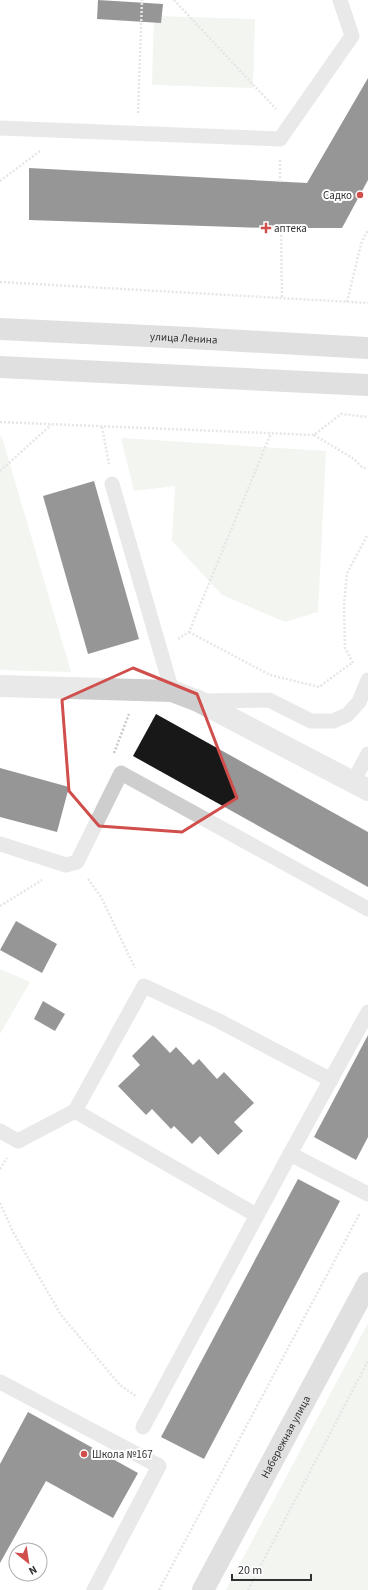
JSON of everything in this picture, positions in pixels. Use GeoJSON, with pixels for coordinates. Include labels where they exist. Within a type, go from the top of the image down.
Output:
{"type":"FeatureCollection","features":[{"type":"Feature","properties":{"kind":"main road","name":"улица Ленина"},"geometry":{"type":"LineString","coordinates":[[0,329],[182,337],[368,348]]}},
{"type":"Feature","properties":{"kind":"main road"},"geometry":{"type":"LineString","coordinates":[[0,368],[368,385]]}},
{"type":"Feature","properties":{"kind":"main road","name":"Набережная улица"},"geometry":{"type":"LineString","coordinates":[[203,1590],[368,1283]]}},
{"type":"Feature","properties":{"kind":"street"},"geometry":{"type":"LineString","coordinates":[[0,686],[172,691],[198,701],[360,786]]}},
{"type":"Feature","properties":{"kind":"lane"},"geometry":{"type":"LineString","coordinates":[[0,128],[280,140],[352,36],[340,0]]}},
{"type":"Feature","properties":{"kind":"lane"},"geometry":{"type":"LineString","coordinates":[[112,484],[172,691]]}},
{"type":"Feature","properties":{"kind":"lane"},"geometry":{"type":"LineString","coordinates":[[198,701],[269,700],[311,720],[332,722],[347,715],[359,702],[368,680]]}},
{"type":"Feature","properties":{"kind":"lane"},"geometry":{"type":"LineString","coordinates":[[360,786],[368,754]]}},
{"type":"Feature","properties":{"kind":"lane"},"geometry":{"type":"LineString","coordinates":[[0,844],[66,865],[77,862],[121,773],[368,909]]}},
{"type":"Feature","properties":{"kind":"lane"},"geometry":{"type":"LineString","coordinates":[[0,1131],[18,1141],[75,1111],[144,986],[219,1021],[331,1080]]}},
{"type":"Feature","properties":{"kind":"lane"},"geometry":{"type":"LineString","coordinates":[[143,1426],[256,1215],[368,1012]]}},
{"type":"Feature","properties":{"kind":"lane"},"geometry":{"type":"LineString","coordinates":[[75,1111],[256,1215]]}},
{"type":"Feature","properties":{"kind":"lane"},"geometry":{"type":"LineString","coordinates":[[290,1154],[368,1194]]}},
{"type":"Feature","properties":{"kind":"lane"},"geometry":{"type":"LineString","coordinates":[[0,1382],[159,1466],[94,1590]]}},
{"type":"Feature","properties":{"kind":"path"},"geometry":{"type":"LineString","coordinates":[[138,134],[142,0]]}},
{"type":"Feature","properties":{"kind":"path"},"geometry":{"type":"LineString","coordinates":[[174,0],[290,125]]}},
{"type":"Feature","properties":{"kind":"path"},"geometry":{"type":"LineString","coordinates":[[0,181],[66,131]]}},
{"type":"Feature","properties":{"kind":"path"},"geometry":{"type":"LineString","coordinates":[[281,227],[282,299]]}},
{"type":"Feature","properties":{"kind":"path"},"geometry":{"type":"LineString","coordinates":[[347,302],[361,244],[368,230]]}},
{"type":"Feature","properties":{"kind":"path"},"geometry":{"type":"LineString","coordinates":[[0,282],[368,303]]}},
{"type":"Feature","properties":{"kind":"path"},"geometry":{"type":"LineString","coordinates":[[314,435],[341,414],[368,417]]}},
{"type":"Feature","properties":{"kind":"path"},"geometry":{"type":"LineString","coordinates":[[0,422],[314,435],[354,459],[363,468],[368,468]]}},
{"type":"Feature","properties":{"kind":"path"},"geometry":{"type":"LineString","coordinates":[[0,471],[51,424]]}},
{"type":"Feature","properties":{"kind":"path"},"geometry":{"type":"LineString","coordinates":[[102,427],[112,484]]}},
{"type":"Feature","properties":{"kind":"path"},"geometry":{"type":"LineString","coordinates":[[160,651],[189,632],[271,433]]}},
{"type":"Feature","properties":{"kind":"path"},"geometry":{"type":"LineString","coordinates":[[355,668],[345,648],[344,606],[348,574],[368,534]]}},
{"type":"Feature","properties":{"kind":"path"},"geometry":{"type":"LineString","coordinates":[[189,632],[270,675],[319,687],[353,662]]}},
{"type":"Feature","properties":{"kind":"path"},"geometry":{"type":"LineString","coordinates":[[77,862],[101,897],[144,986]]}},
{"type":"Feature","properties":{"kind":"path"},"geometry":{"type":"LineString","coordinates":[[0,1203],[13,1232],[61,1315],[120,1384],[153,1409]]}},
{"type":"Feature","properties":{"kind":"path"},"geometry":{"type":"LineString","coordinates":[[159,1590],[360,1213]]}},
{"type":"Feature","properties":{"kind":"path"},"geometry":{"type":"LineString","coordinates":[[248,1590],[368,1361]]}},
{"type":"Feature","properties":{"kind":"highlighted area"},"geometry":{"type":"Polygon","coordinates":[[[133,668],[197,694],[237,798],[182,832],[99,826],[69,791],[62,700],[133,668]]]}},
{"type":"Feature","properties":{"kind":"shaded area"},"geometry":{"type":"Polygon","coordinates":[[[154,16],[255,19],[253,88],[152,85],[154,16]]]}},
{"type":"Feature","properties":{"kind":"shaded area"},"geometry":{"type":"Polygon","coordinates":[[[0,436],[2,437],[71,672],[0,670],[0,436]]]}},
{"type":"Feature","properties":{"kind":"shaded area"},"geometry":{"type":"Polygon","coordinates":[[[121,438],[326,451],[318,612],[285,622],[222,595],[172,541],[175,486],[134,491],[121,438]]]}},
{"type":"Feature","properties":{"kind":"shaded area"},"geometry":{"type":"Polygon","coordinates":[[[0,969],[30,982],[0,1034],[0,969]]]}},
{"type":"Feature","properties":{"kind":"shaded area"},"geometry":{"type":"Polygon","coordinates":[[[368,1323],[368,1590],[226,1590],[368,1323]]]}},
{"type":"Feature","properties":{"kind":"building"},"geometry":{"type":"Polygon","coordinates":[[[98,0],[163,4],[161,23],[97,19],[98,0]]]}},
{"type":"Feature","properties":{"kind":"building"},"geometry":{"type":"Polygon","coordinates":[[[368,78],[368,180],[342,228],[266,228],[29,220],[29,168],[307,183],[368,78]]]}},
{"type":"Feature","properties":{"kind":"building"},"geometry":{"type":"Polygon","coordinates":[[[94,481],[139,639],[88,654],[43,496],[94,481]]]}},
{"type":"Feature","properties":{"kind":"building"},"geometry":{"type":"Polygon","coordinates":[[[156,714],[368,832],[368,887],[133,756],[156,714]]]}},
{"type":"Feature","properties":{"kind":"building"},"geometry":{"type":"Polygon","coordinates":[[[0,768],[69,787],[57,832],[0,817],[0,768]]]}},
{"type":"Feature","properties":{"kind":"building"},"geometry":{"type":"Polygon","coordinates":[[[16,921],[57,944],[42,973],[0,950],[16,921]]]}},
{"type":"Feature","properties":{"kind":"building"},"geometry":{"type":"Polygon","coordinates":[[[43,1001],[65,1014],[55,1031],[34,1019],[43,1001]]]}},
{"type":"Feature","properties":{"kind":"building"},"geometry":{"type":"Polygon","coordinates":[[[153,1035],[170,1053],[176,1047],[193,1065],[199,1059],[217,1079],[224,1072],[254,1103],[234,1122],[243,1131],[218,1155],[200,1136],[192,1144],[174,1126],[171,1129],[152,1109],[146,1115],[118,1086],[140,1065],[132,1056],[153,1035]]]}},
{"type":"Feature","properties":{"kind":"building"},"geometry":{"type":"Polygon","coordinates":[[[368,1035],[368,1137],[356,1160],[314,1137],[368,1035]]]}},
{"type":"Feature","properties":{"kind":"building"},"geometry":{"type":"Polygon","coordinates":[[[298,1179],[340,1201],[204,1459],[161,1437],[298,1179]]]}},
{"type":"Feature","properties":{"kind":"building"},"geometry":{"type":"Polygon","coordinates":[[[28,1412],[138,1473],[113,1518],[46,1481],[12,1542],[8,1542],[8,1549],[0,1563],[0,1464],[28,1412]]]}},
{"type":"Feature","properties":{"kind":"place","name":"Садко"},"geometry":{"type":"Point","coordinates":[360,195]}},
{"type":"Feature","properties":{"kind":"place","name":"аптека"},"geometry":{"type":"Point","coordinates":[266,228]}},
{"type":"Feature","properties":{"kind":"place","name":"Школа №167"},"geometry":{"type":"Point","coordinates":[84,1454]}}]}
